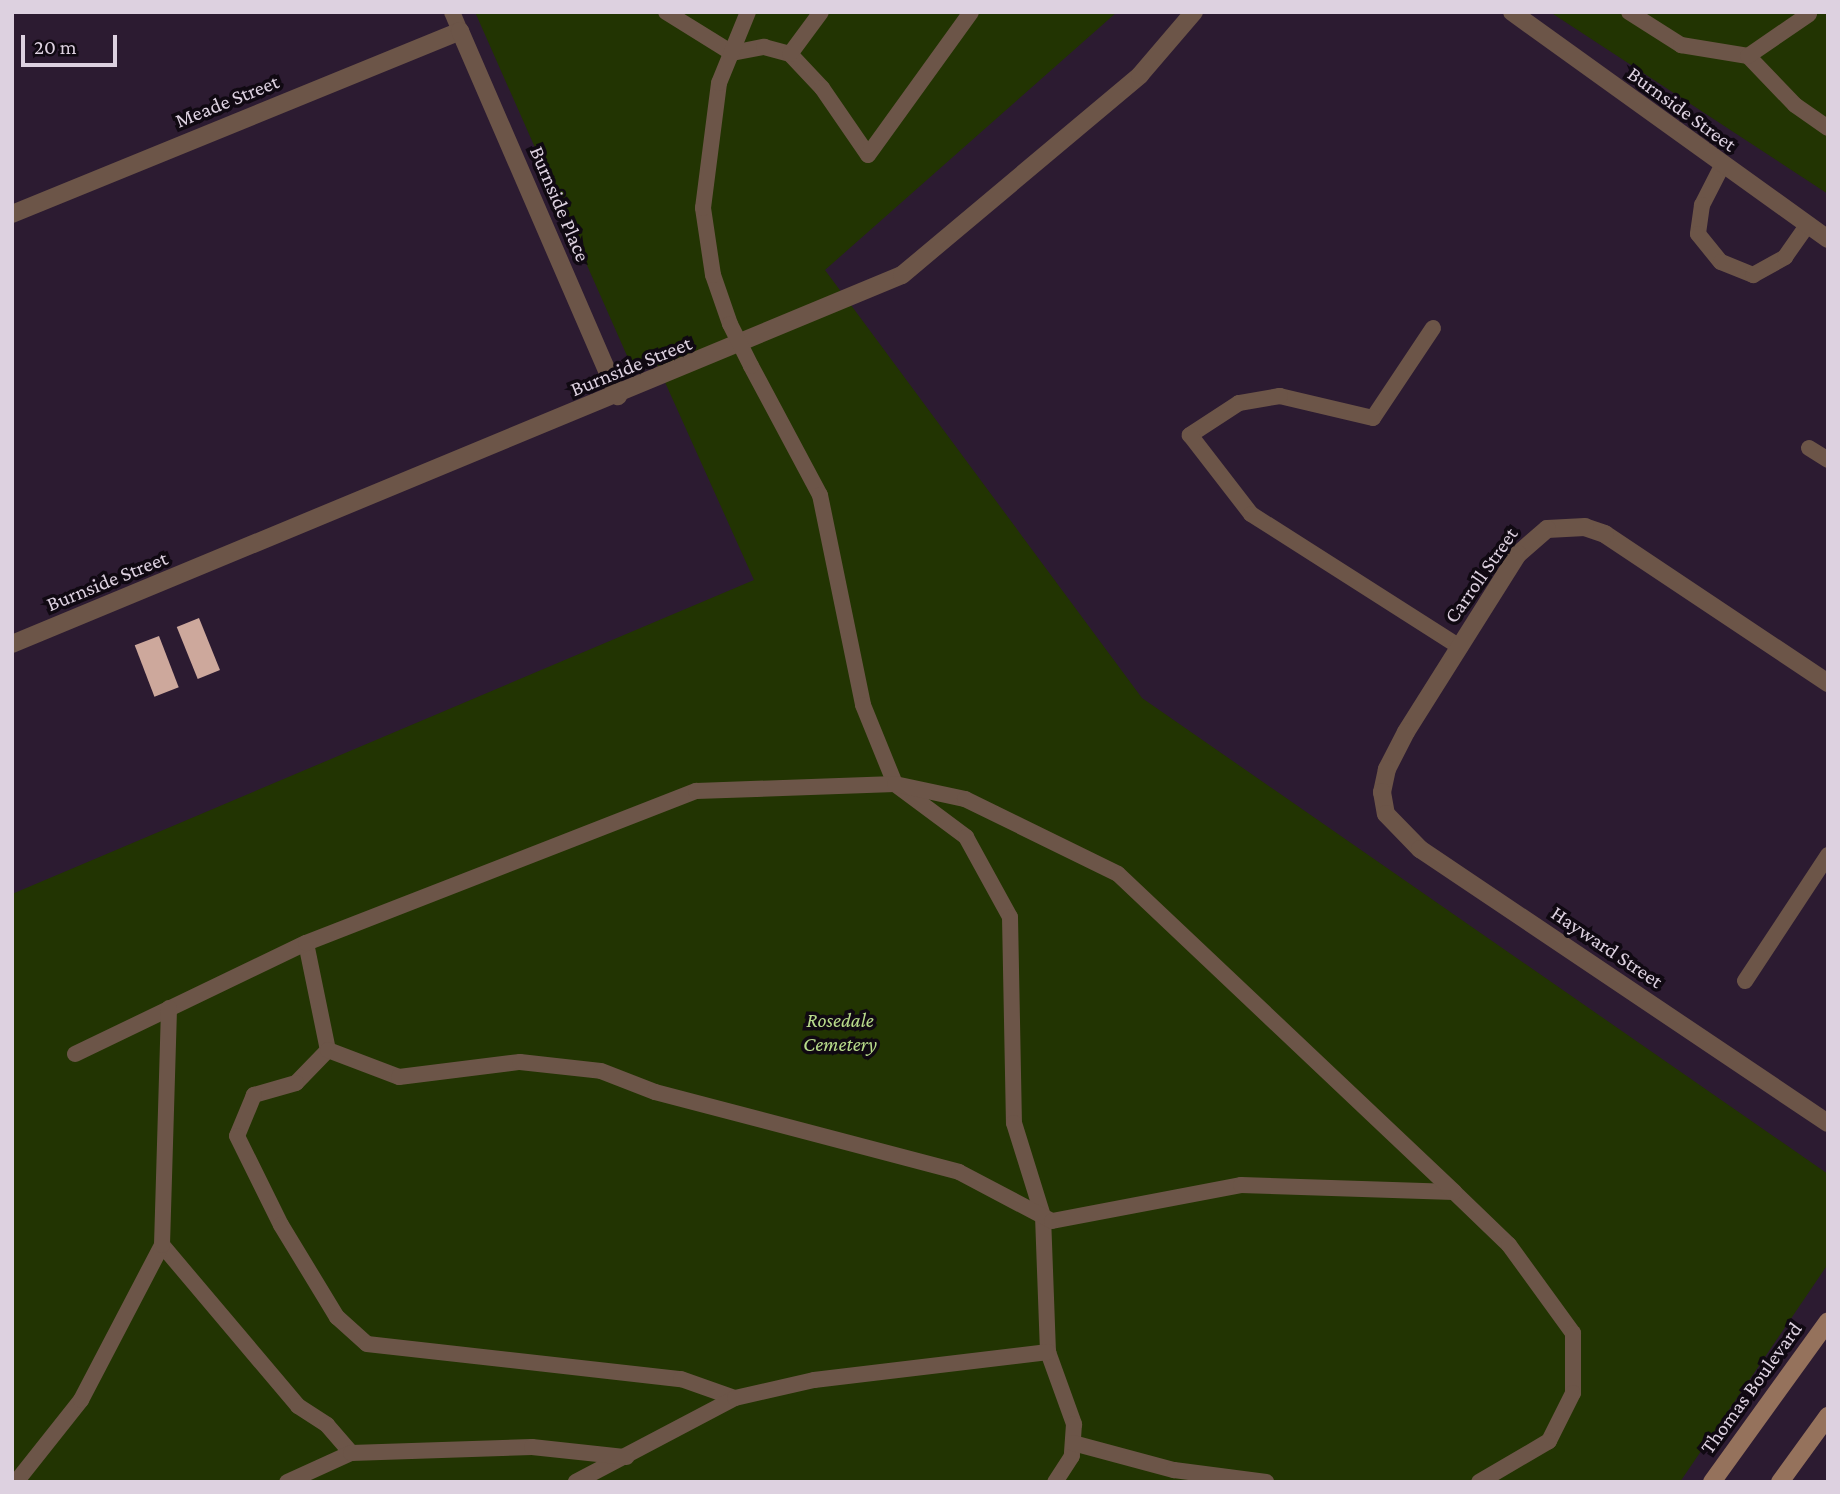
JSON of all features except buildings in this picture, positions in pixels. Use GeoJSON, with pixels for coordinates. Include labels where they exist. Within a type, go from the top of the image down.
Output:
{"type":"FeatureCollection","features":[{"type":"Feature","properties":{"kind":"street","name":"Burnside Street"},"geometry":{"type":"LineString","coordinates":[[12,644],[618,396],[902,275],[1140,75],[1194,12]]}},
{"type":"Feature","properties":{"kind":"street","name":"Burnside Street"},"geometry":{"type":"LineString","coordinates":[[1512,12],[1721,166],[1828,239]]}},
{"type":"Feature","properties":{"kind":"street","name":"Meade Street"},"geometry":{"type":"LineString","coordinates":[[12,214],[460,31]]}},
{"type":"Feature","properties":{"kind":"street","name":"Burnside Place"},"geometry":{"type":"LineString","coordinates":[[460,31],[618,396]]}},
{"type":"Feature","properties":{"kind":"street","name":"Carroll Street"},"geometry":{"type":"LineString","coordinates":[[1382,792],[1395,750],[1531,538],[1547,529],[1584,527],[1624,544],[1828,683]]}},
{"type":"Feature","properties":{"kind":"street","name":"Hayward Street"},"geometry":{"type":"LineString","coordinates":[[1382,792],[1386,814],[1420,849],[1828,1123]]}},
{"type":"Feature","properties":{"kind":"street","name":"Thomas Boulevard"},"geometry":{"type":"LineString","coordinates":[[1712,1482],[1828,1321]]}},
{"type":"Feature","properties":{"kind":"street"},"geometry":{"type":"LineString","coordinates":[[1780,1482],[1828,1416]]}},
{"type":"Feature","properties":{"kind":"lane"},"geometry":{"type":"LineString","coordinates":[[452,12],[460,31]]}},
{"type":"Feature","properties":{"kind":"lane"},"geometry":{"type":"LineString","coordinates":[[666,12],[732,53],[764,47],[790,54],[822,88],[868,155],[971,12]]}},
{"type":"Feature","properties":{"kind":"lane"},"geometry":{"type":"LineString","coordinates":[[748,12],[719,83],[703,208],[713,275],[730,324],[820,495],[863,705],[895,784],[966,837],[1010,917],[1014,1123],[1043,1216],[1048,1352],[1074,1424],[1072,1456],[1055,1482]]}},
{"type":"Feature","properties":{"kind":"lane"},"geometry":{"type":"LineString","coordinates":[[790,54],[821,12]]}},
{"type":"Feature","properties":{"kind":"lane"},"geometry":{"type":"LineString","coordinates":[[1629,12],[1681,45],[1748,56],[1795,105],[1828,128]]}},
{"type":"Feature","properties":{"kind":"lane"},"geometry":{"type":"LineString","coordinates":[[1748,56],[1809,13]]}},
{"type":"Feature","properties":{"kind":"lane"},"geometry":{"type":"LineString","coordinates":[[1721,166],[1702,205],[1698,234],[1721,262],[1753,275],[1785,257],[1807,225]]}},
{"type":"Feature","properties":{"kind":"lane"},"geometry":{"type":"LineString","coordinates":[[1433,328],[1373,418],[1280,396],[1239,403],[1191,435],[1251,514],[1460,647]]}},
{"type":"Feature","properties":{"kind":"lane"},"geometry":{"type":"LineString","coordinates":[[1809,448],[1828,460]]}},
{"type":"Feature","properties":{"kind":"lane"},"geometry":{"type":"LineString","coordinates":[[75,1055],[306,943],[696,791],[895,784],[965,799],[1118,874],[1509,1245],[1573,1334],[1573,1393],[1549,1441],[1479,1482]]}},
{"type":"Feature","properties":{"kind":"lane"},"geometry":{"type":"LineString","coordinates":[[1745,981],[1828,855]]}},
{"type":"Feature","properties":{"kind":"lane"},"geometry":{"type":"LineString","coordinates":[[306,943],[328,1050]]}},
{"type":"Feature","properties":{"kind":"lane"},"geometry":{"type":"LineString","coordinates":[[16,1482],[81,1400],[162,1245],[169,1008]]}},
{"type":"Feature","properties":{"kind":"lane"},"geometry":{"type":"LineString","coordinates":[[328,1050],[399,1077],[441,1076],[520,1062],[601,1071],[654,1092],[959,1172],[1052,1221],[1241,1185],[1454,1192]]}},
{"type":"Feature","properties":{"kind":"lane"},"geometry":{"type":"LineString","coordinates":[[328,1050],[296,1083],[254,1095],[237,1136],[281,1225],[337,1317],[367,1344],[681,1379],[735,1398]]}},
{"type":"Feature","properties":{"kind":"lane"},"geometry":{"type":"LineString","coordinates":[[162,1245],[298,1406],[327,1425],[351,1453]]}},
{"type":"Feature","properties":{"kind":"lane"},"geometry":{"type":"LineString","coordinates":[[576,1482],[735,1398],[814,1380],[1048,1352]]}},
{"type":"Feature","properties":{"kind":"lane"},"geometry":{"type":"LineString","coordinates":[[1073,1443],[1174,1470],[1266,1482]]}},
{"type":"Feature","properties":{"kind":"lane"},"geometry":{"type":"LineString","coordinates":[[287,1482],[351,1453],[532,1447],[626,1457]]}},
{"type":"Feature","properties":{"kind":"green space","name":"Rosedale Cemetery"},"geometry":{"type":"Polygon","coordinates":[[[475,12],[1117,12],[825,270],[1142,698],[1828,1174],[1828,1264],[1680,1482],[12,1482],[12,894],[754,580],[655,360],[632,367],[475,12]]]}},
{"type":"Feature","properties":{"kind":"green space"},"geometry":{"type":"Polygon","coordinates":[[[1550,12],[1828,12],[1828,194],[1550,12]]]}}]}
